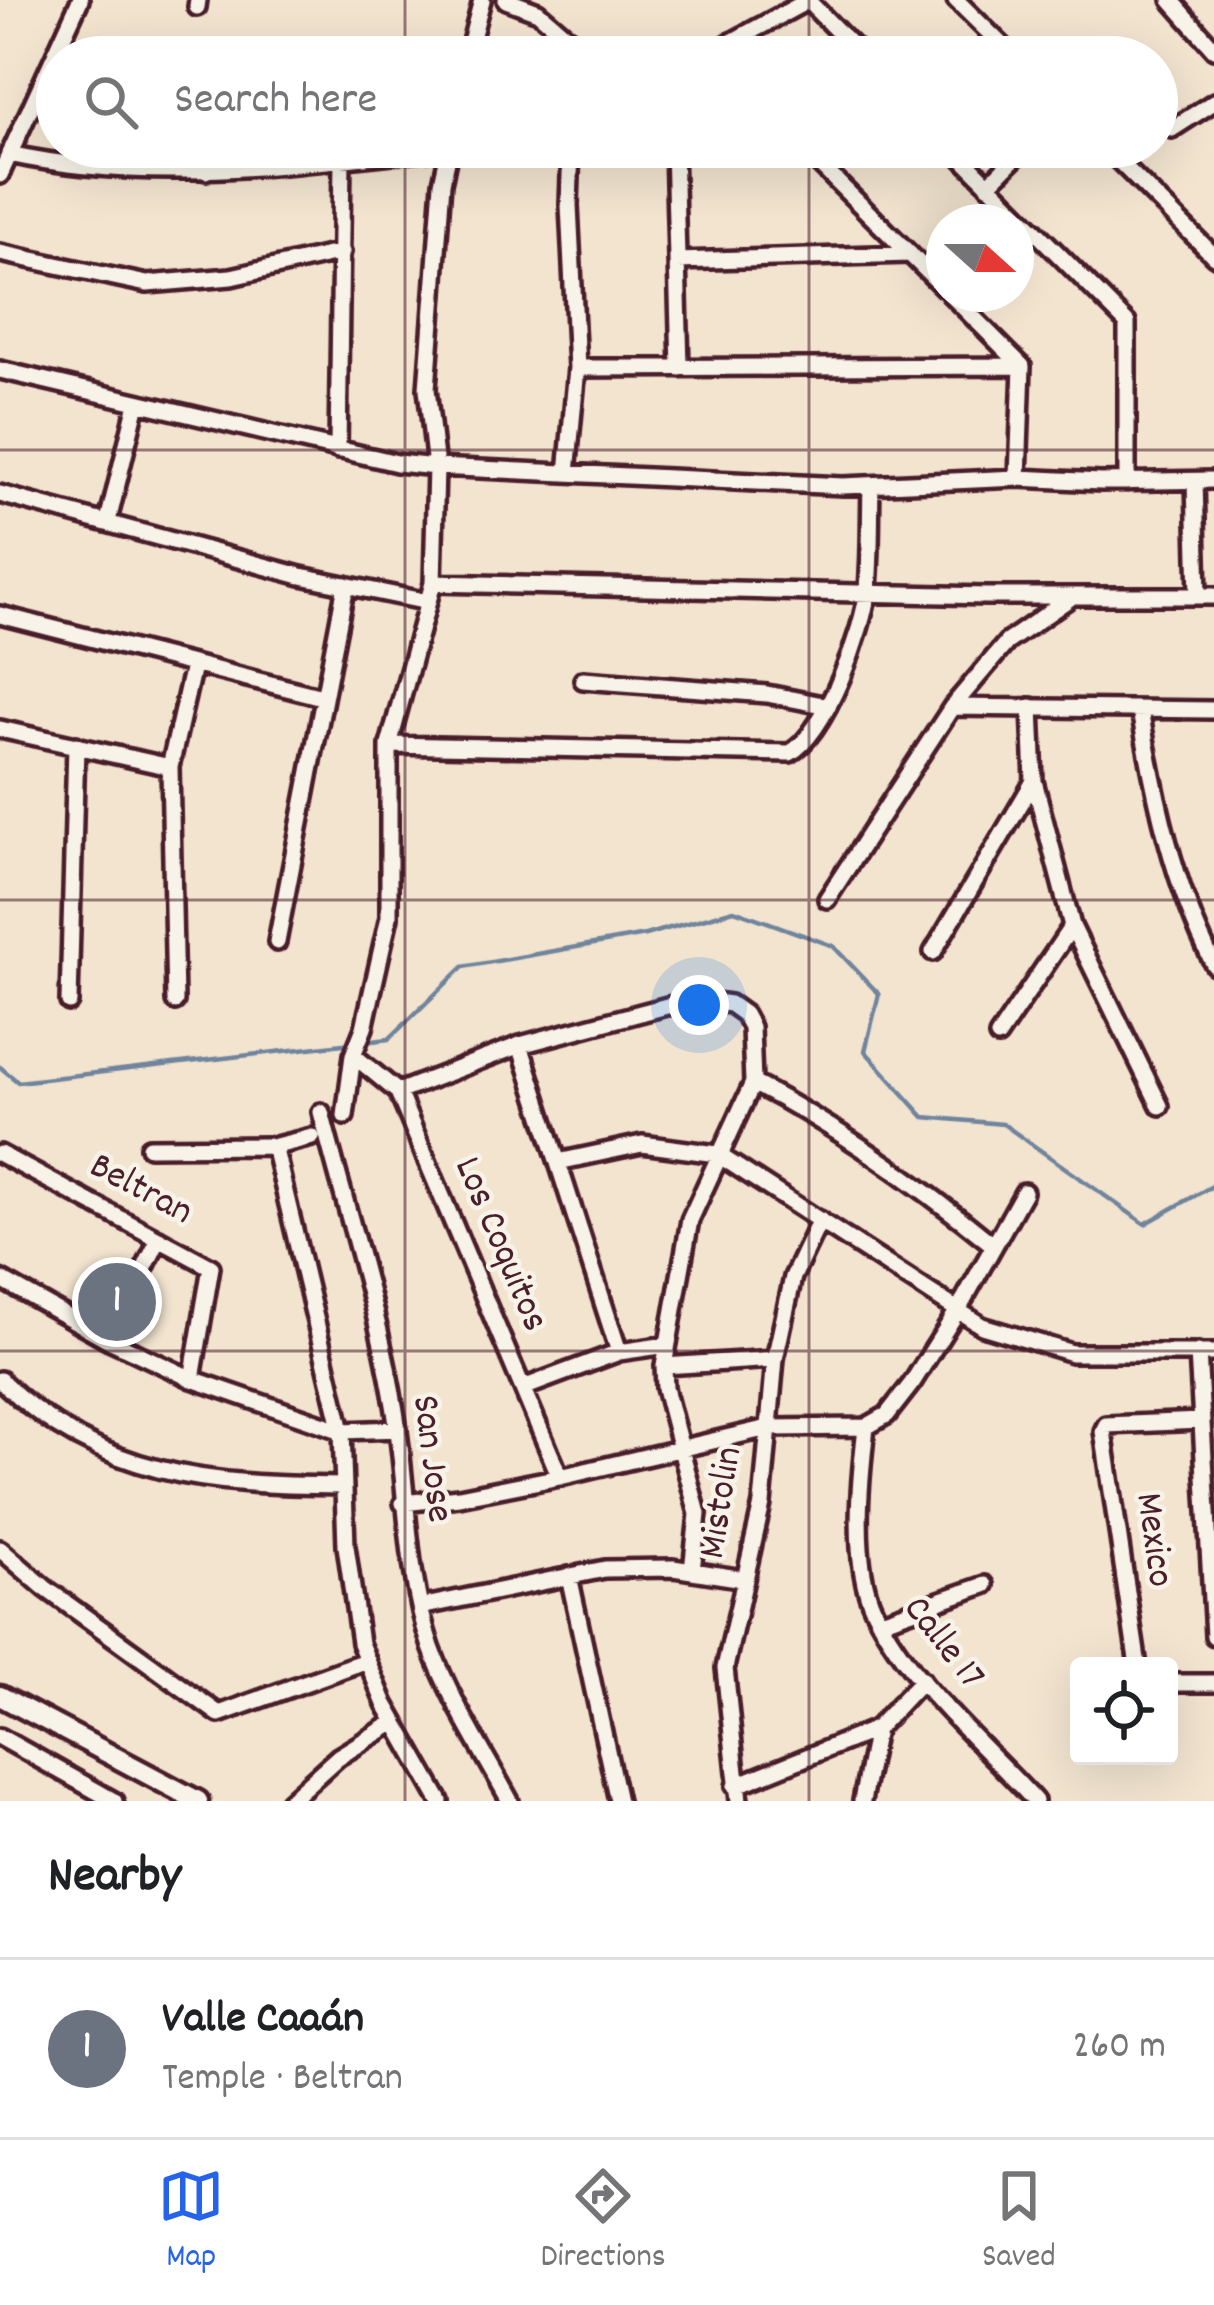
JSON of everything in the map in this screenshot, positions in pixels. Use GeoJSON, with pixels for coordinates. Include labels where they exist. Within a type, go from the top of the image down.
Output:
{"type":"FeatureCollection","features":[{"type":"Feature","properties":{"kind":"street"},"geometry":{"type":"LineString","coordinates":[[64,36],[80,0]]}},
{"type":"Feature","properties":{"kind":"street"},"geometry":{"type":"LineString","coordinates":[[473,36],[482,0]]}},
{"type":"Feature","properties":{"kind":"street"},"geometry":{"type":"LineString","coordinates":[[506,0],[538,12],[561,36]]}},
{"type":"Feature","properties":{"kind":"street"},"geometry":{"type":"LineString","coordinates":[[745,36],[809,0],[843,36]]}},
{"type":"Feature","properties":{"kind":"street"},"geometry":{"type":"LineString","coordinates":[[956,0],[993,36]]}},
{"type":"Feature","properties":{"kind":"street"},"geometry":{"type":"LineString","coordinates":[[1171,0],[1214,49]]}},
{"type":"Feature","properties":{"kind":"street"},"geometry":{"type":"LineString","coordinates":[[0,175],[36,97]]}},
{"type":"Feature","properties":{"kind":"street"},"geometry":{"type":"LineString","coordinates":[[1178,125],[1214,102]]}},
{"type":"Feature","properties":{"kind":"street"},"geometry":{"type":"LineString","coordinates":[[10,154],[36,160]]}},
{"type":"Feature","properties":{"kind":"street"},"geometry":{"type":"LineString","coordinates":[[112,168],[180,173],[240,168]]}},
{"type":"Feature","properties":{"kind":"street"},"geometry":{"type":"LineString","coordinates":[[338,449],[342,168]]}},
{"type":"Feature","properties":{"kind":"street"},"geometry":{"type":"LineString","coordinates":[[345,1116],[353,1055],[364,1028],[388,917],[389,745],[433,583],[436,467],[427,389],[445,168]]}},
{"type":"Feature","properties":{"kind":"street"},"geometry":{"type":"LineString","coordinates":[[567,472],[577,368],[570,168]]}},
{"type":"Feature","properties":{"kind":"street"},"geometry":{"type":"LineString","coordinates":[[675,168],[680,368]]}},
{"type":"Feature","properties":{"kind":"street"},"geometry":{"type":"LineString","coordinates":[[823,168],[926,270]]}},
{"type":"Feature","properties":{"kind":"street"},"geometry":{"type":"LineString","coordinates":[[971,168],[1127,323],[1127,482]]}},
{"type":"Feature","properties":{"kind":"street"},"geometry":{"type":"LineString","coordinates":[[988,185],[1005,168]]}},
{"type":"Feature","properties":{"kind":"street"},"geometry":{"type":"LineString","coordinates":[[1126,168],[1214,256]]}},
{"type":"Feature","properties":{"kind":"street"},"geometry":{"type":"LineString","coordinates":[[1198,239],[1214,229]]}},
{"type":"Feature","properties":{"kind":"street"},"geometry":{"type":"LineString","coordinates":[[0,253],[147,284],[232,277],[342,252]]}},
{"type":"Feature","properties":{"kind":"street"},"geometry":{"type":"LineString","coordinates":[[677,261],[910,254]]}},
{"type":"Feature","properties":{"kind":"street"},"geometry":{"type":"LineString","coordinates":[[968,312],[1022,365],[1018,478]]}},
{"type":"Feature","properties":{"kind":"street"},"geometry":{"type":"LineString","coordinates":[[577,368],[1022,365]]}},
{"type":"Feature","properties":{"kind":"street"},"geometry":{"type":"LineString","coordinates":[[0,370],[338,449],[436,467],[872,485],[1018,478],[1214,480]]}},
{"type":"Feature","properties":{"kind":"street"},"geometry":{"type":"LineString","coordinates":[[108,521],[137,403]]}},
{"type":"Feature","properties":{"kind":"street"},"geometry":{"type":"LineString","coordinates":[[433,583],[1206,596],[1195,481]]}},
{"type":"Feature","properties":{"kind":"street"},"geometry":{"type":"LineString","coordinates":[[389,745],[574,746],[776,755],[803,746],[828,706],[868,593],[872,485]]}},
{"type":"Feature","properties":{"kind":"street"},"geometry":{"type":"LineString","coordinates":[[0,494],[428,602]]}},
{"type":"Feature","properties":{"kind":"street"},"geometry":{"type":"LineString","coordinates":[[277,943],[346,585]]}},
{"type":"Feature","properties":{"kind":"street"},"geometry":{"type":"LineString","coordinates":[[827,898],[952,707],[1007,643],[1073,596]]}},
{"type":"Feature","properties":{"kind":"street"},"geometry":{"type":"LineString","coordinates":[[0,615],[322,697]]}},
{"type":"Feature","properties":{"kind":"street"},"geometry":{"type":"LineString","coordinates":[[175,1001],[170,766],[193,666]]}},
{"type":"Feature","properties":{"kind":"street"},"geometry":{"type":"LineString","coordinates":[[584,680],[767,694],[828,706]]}},
{"type":"Feature","properties":{"kind":"street"},"geometry":{"type":"LineString","coordinates":[[952,707],[1214,710]]}},
{"type":"Feature","properties":{"kind":"street"},"geometry":{"type":"LineString","coordinates":[[1031,707],[1034,781],[1072,926],[1160,1106]]}},
{"type":"Feature","properties":{"kind":"street"},"geometry":{"type":"LineString","coordinates":[[1140,710],[1157,809],[1187,910],[1214,965]]}},
{"type":"Feature","properties":{"kind":"street"},"geometry":{"type":"LineString","coordinates":[[0,729],[170,766]]}},
{"type":"Feature","properties":{"kind":"street"},"geometry":{"type":"LineString","coordinates":[[69,1002],[76,745]]}},
{"type":"Feature","properties":{"kind":"street"},"geometry":{"type":"LineString","coordinates":[[933,952],[1034,781]]}},
{"type":"Feature","properties":{"kind":"street"},"geometry":{"type":"LineString","coordinates":[[998,1036],[1072,926]]}},
{"type":"Feature","properties":{"kind":"street"},"geometry":{"type":"LineString","coordinates":[[398,1092],[520,1046],[667,1006],[708,1001],[730,1004],[744,1014],[751,1027],[753,1082],[690,1220],[664,1366],[698,1514],[692,1571]]}},
{"type":"Feature","properties":{"kind":"street"},"geometry":{"type":"LineString","coordinates":[[520,1046],[620,1352]]}},
{"type":"Feature","properties":{"kind":"street","name":"Los Coquitos"},"geometry":{"type":"LineString","coordinates":[[353,1055],[398,1092],[560,1477]]}},
{"type":"Feature","properties":{"kind":"street"},"geometry":{"type":"LineString","coordinates":[[753,1082],[836,1128],[919,1185],[993,1245]]}},
{"type":"Feature","properties":{"kind":"street","name":"San Jose"},"geometry":{"type":"LineString","coordinates":[[321,1112],[398,1429],[403,1503],[420,1607],[433,1652],[510,1801]]}},
{"type":"Feature","properties":{"kind":"street"},"geometry":{"type":"LineString","coordinates":[[149,1147],[273,1149],[312,1137]]}},
{"type":"Feature","properties":{"kind":"street"},"geometry":{"type":"LineString","coordinates":[[558,1162],[642,1144],[717,1154],[982,1326],[1072,1353],[1206,1353],[1201,1421],[1214,1636]]}},
{"type":"Feature","properties":{"kind":"street"},"geometry":{"type":"LineString","coordinates":[[273,1149],[342,1431],[346,1546],[364,1661],[440,1801]]}},
{"type":"Feature","properties":{"kind":"street","name":"Beltran"},"geometry":{"type":"LineString","coordinates":[[0,1154],[206,1263],[213,1273],[192,1379]]}},
{"type":"Feature","properties":{"kind":"street"},"geometry":{"type":"LineString","coordinates":[[403,1503],[560,1477],[768,1428],[866,1427],[887,1415],[958,1310],[1024,1192]]}},
{"type":"Feature","properties":{"kind":"street","name":"Mistolin"},"geometry":{"type":"LineString","coordinates":[[737,1793],[725,1668],[762,1504],[775,1359],[793,1277],[820,1220]]}},
{"type":"Feature","properties":{"kind":"street"},"geometry":{"type":"LineString","coordinates":[[109,1340],[160,1239]]}},
{"type":"Feature","properties":{"kind":"street"},"geometry":{"type":"LineString","coordinates":[[0,1280],[192,1379],[342,1431],[398,1429]]}},
{"type":"Feature","properties":{"kind":"street"},"geometry":{"type":"LineString","coordinates":[[524,1388],[620,1352],[667,1345]]}},
{"type":"Feature","properties":{"kind":"street"},"geometry":{"type":"LineString","coordinates":[[664,1366],[775,1359]]}},
{"type":"Feature","properties":{"kind":"street"},"geometry":{"type":"LineString","coordinates":[[0,1380],[29,1407],[108,1454],[183,1478],[344,1486]]}},
{"type":"Feature","properties":{"kind":"street","name":"Mexico"},"geometry":{"type":"LineString","coordinates":[[1137,1657],[1103,1431],[1106,1425],[1201,1421]]}},
{"type":"Feature","properties":{"kind":"street","name":"Calle 17"},"geometry":{"type":"LineString","coordinates":[[866,1427],[861,1537],[872,1607],[922,1680],[1034,1801]]}},
{"type":"Feature","properties":{"kind":"street"},"geometry":{"type":"LineString","coordinates":[[0,1549],[45,1588],[219,1714],[364,1661]]}},
{"type":"Feature","properties":{"kind":"street"},"geometry":{"type":"LineString","coordinates":[[420,1607],[605,1569],[692,1571],[744,1579]]}},
{"type":"Feature","properties":{"kind":"street"},"geometry":{"type":"LineString","coordinates":[[569,1576],[618,1801]]}},
{"type":"Feature","properties":{"kind":"street"},"geometry":{"type":"LineString","coordinates":[[881,1621],[985,1586]]}},
{"type":"Feature","properties":{"kind":"street"},"geometry":{"type":"LineString","coordinates":[[737,1793],[876,1729],[922,1680]]}},
{"type":"Feature","properties":{"kind":"street"},"geometry":{"type":"LineString","coordinates":[[1178,1683],[1214,1683]]}},
{"type":"Feature","properties":{"kind":"street"},"geometry":{"type":"LineString","coordinates":[[0,1696],[198,1801]]}},
{"type":"Feature","properties":{"kind":"street"},"geometry":{"type":"LineString","coordinates":[[289,1801],[338,1757],[394,1722]]}},
{"type":"Feature","properties":{"kind":"street"},"geometry":{"type":"LineString","coordinates":[[862,1801],[876,1729]]}},
{"type":"Feature","properties":{"kind":"street"},"geometry":{"type":"LineString","coordinates":[[0,1737],[114,1801]]}},
{"type":"Feature","properties":{"kind":"waterway"},"geometry":{"type":"LineString","coordinates":[[364,1042],[389,1039],[463,967],[645,935],[734,910],[833,946],[879,994],[865,1051],[924,1117],[1003,1124],[1145,1224],[1214,1185]]}},
{"type":"Feature","properties":{"kind":"waterway"},"geometry":{"type":"LineString","coordinates":[[0,1067],[18,1082],[352,1043]]}},
{"type":"Feature","properties":{"kind":"place","name":"Valle Caaán"},"geometry":{"type":"Point","coordinates":[117,1302]}}]}
